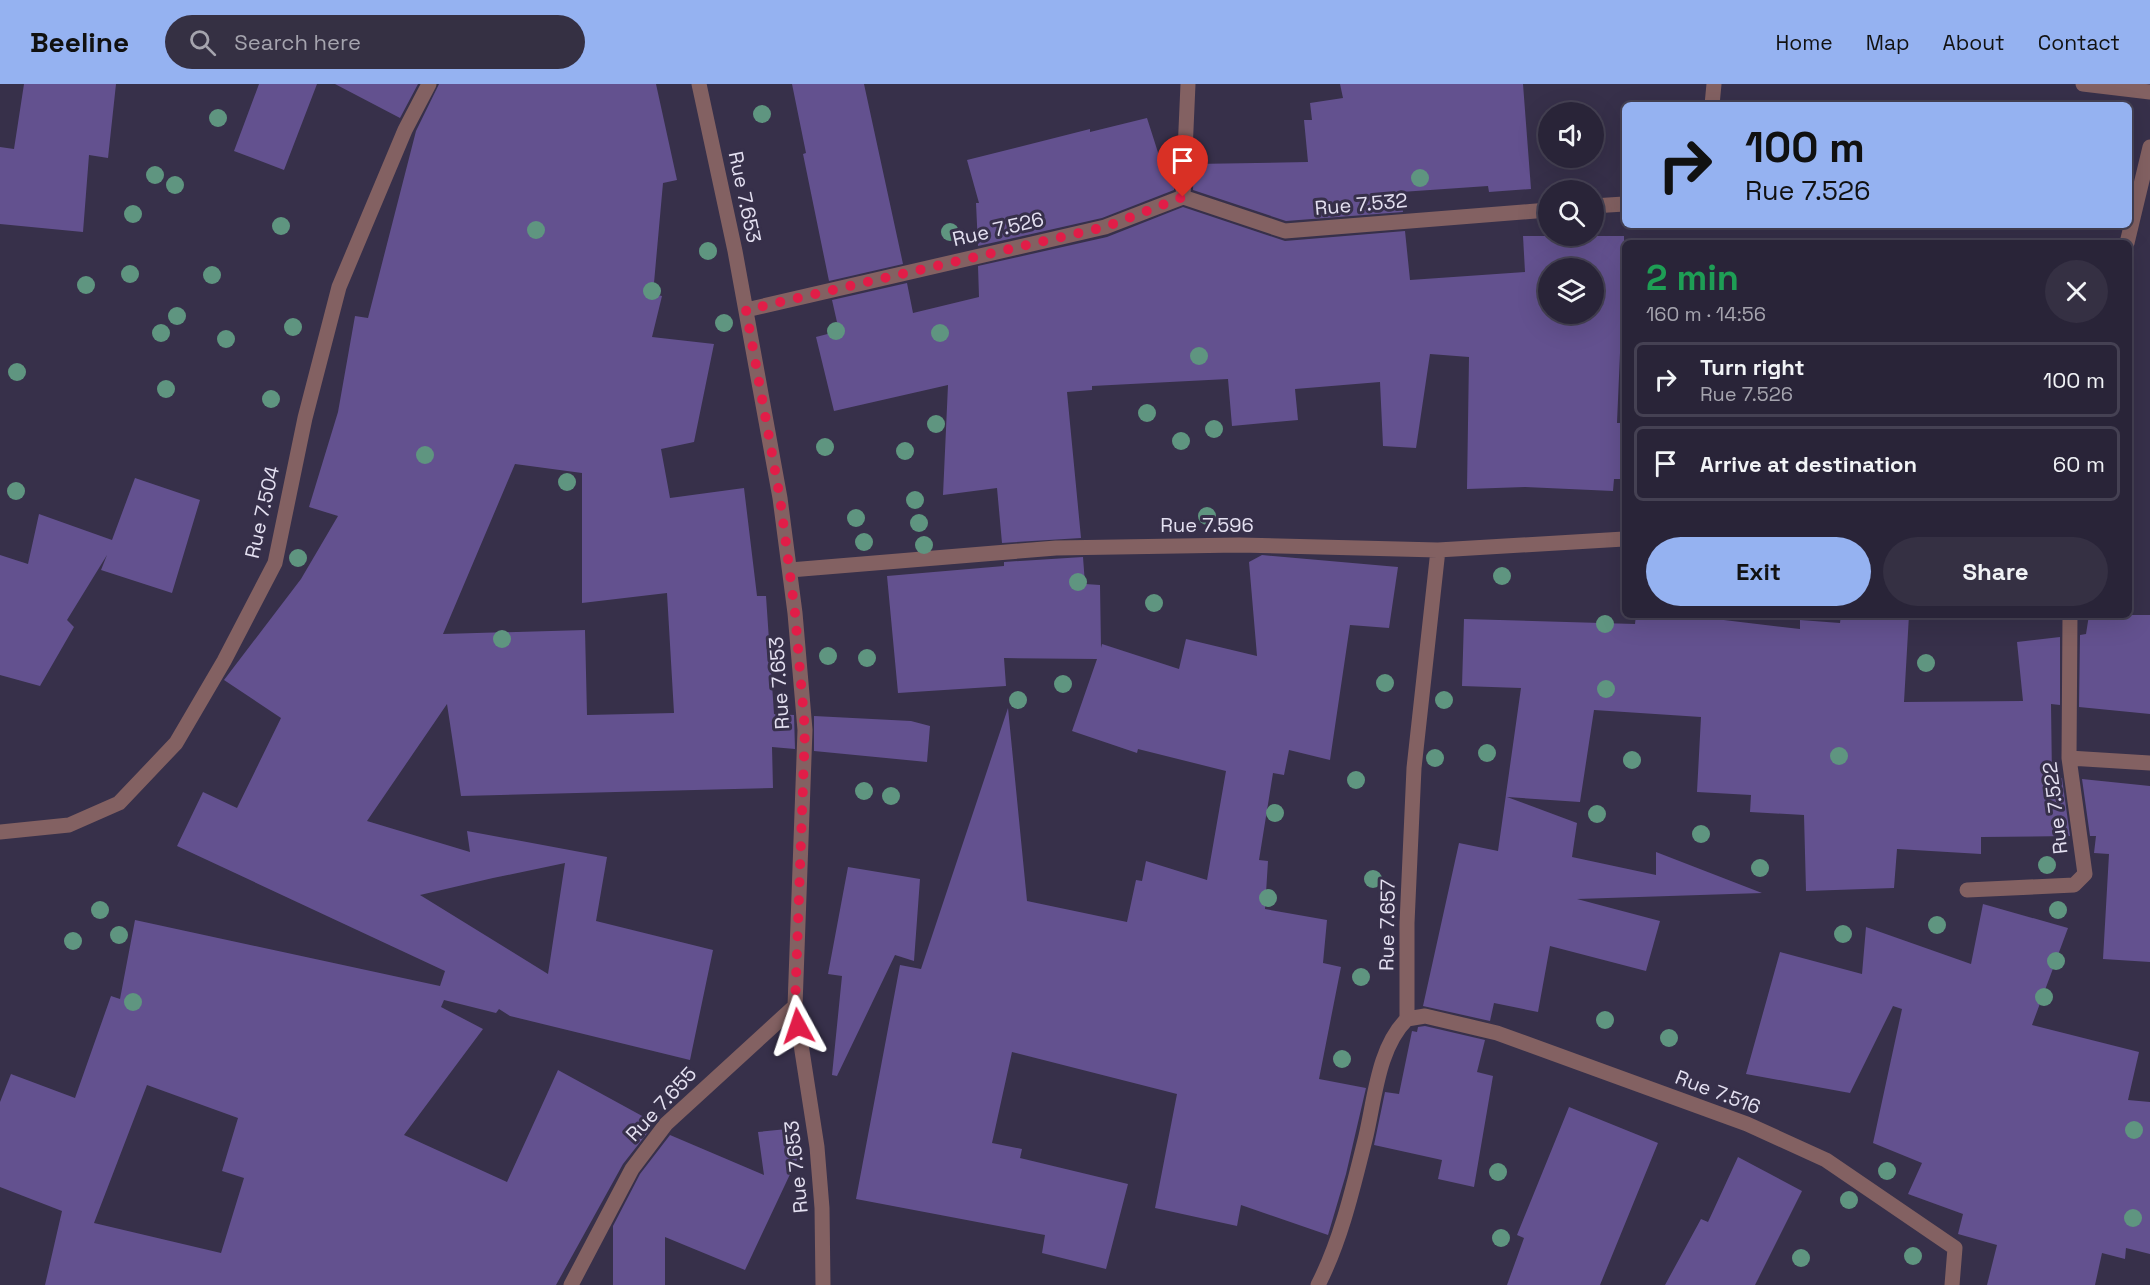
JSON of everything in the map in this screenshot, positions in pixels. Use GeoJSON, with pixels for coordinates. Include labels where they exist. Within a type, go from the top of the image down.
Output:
{"type":"FeatureCollection","features":[{"type":"Feature","properties":{"kind":"street","name":"Rue 7.504"},"geometry":{"type":"LineString","coordinates":[[0,832],[69,825],[119,803],[176,743],[224,661],[275,563],[305,418],[339,287],[405,130],[429,84]]}},
{"type":"Feature","properties":{"kind":"street","name":"Rue 7.653"},"geometry":{"type":"LineString","coordinates":[[699,84],[746,310],[780,498],[790,570],[805,730],[795,1006],[817,1147],[822,1208],[823,1285]]}},
{"type":"Feature","properties":{"kind":"street"},"geometry":{"type":"LineString","coordinates":[[1183,197],[1188,84]]}},
{"type":"Feature","properties":{"kind":"street"},"geometry":{"type":"LineString","coordinates":[[1712,102],[1714,84]]}},
{"type":"Feature","properties":{"kind":"street"},"geometry":{"type":"LineString","coordinates":[[2083,84],[2150,92]]}},
{"type":"Feature","properties":{"kind":"street"},"geometry":{"type":"LineString","coordinates":[[2132,222],[2150,147]]}},
{"type":"Feature","properties":{"kind":"street","name":"Rue 7.526"},"geometry":{"type":"LineString","coordinates":[[746,310],[1105,227],[1183,197]]}},
{"type":"Feature","properties":{"kind":"street","name":"Rue 7.532"},"geometry":{"type":"LineString","coordinates":[[1183,197],[1285,231],[1538,211]]}},
{"type":"Feature","properties":{"kind":"street"},"geometry":{"type":"LineString","coordinates":[[1604,205],[1622,204]]}},
{"type":"Feature","properties":{"kind":"street","name":"Rue 7.596"},"geometry":{"type":"LineString","coordinates":[[790,570],[1056,548],[1239,545],[1438,550],[1622,539]]}},
{"type":"Feature","properties":{"kind":"street","name":"Rue 7.657"},"geometry":{"type":"LineString","coordinates":[[1407,1019],[1407,923],[1414,768],[1438,550]]}},
{"type":"Feature","properties":{"kind":"street","name":"Rue 7.522"},"geometry":{"type":"LineString","coordinates":[[1967,890],[2074,885],[2085,874],[2069,758],[2070,618]]}},
{"type":"Feature","properties":{"kind":"street"},"geometry":{"type":"LineString","coordinates":[[2069,758],[2150,763]]}},
{"type":"Feature","properties":{"kind":"street","name":"Rue 7.655"},"geometry":{"type":"LineString","coordinates":[[571,1285],[632,1169],[666,1124],[795,1006]]}},
{"type":"Feature","properties":{"kind":"street","name":"Rue 7.516"},"geometry":{"type":"LineString","coordinates":[[1407,1019],[1425,1016],[1497,1033],[1747,1124],[1826,1160],[1955,1248],[1952,1285]]}},
{"type":"Feature","properties":{"kind":"street"},"geometry":{"type":"LineString","coordinates":[[1318,1285],[1348,1204],[1383,1060],[1395,1031],[1407,1019]]}},
{"type":"Feature","properties":{"kind":"building"},"geometry":{"type":"Polygon","coordinates":[[[24,84],[116,84],[108,158],[89,155],[83,232],[0,224],[0,147],[14,149],[24,84]]]}},
{"type":"Feature","properties":{"kind":"building"},"geometry":{"type":"Polygon","coordinates":[[[259,84],[317,84],[284,170],[234,151],[259,84]]]}},
{"type":"Feature","properties":{"kind":"building"},"geometry":{"type":"Polygon","coordinates":[[[335,84],[418,84],[400,118],[335,84]]]}},
{"type":"Feature","properties":{"kind":"building"},"geometry":{"type":"Polygon","coordinates":[[[439,84],[656,84],[677,180],[663,183],[653,294],[662,296],[652,337],[714,344],[694,442],[661,449],[670,498],[744,488],[757,596],[766,596],[774,714],[794,715],[795,749],[772,747],[773,788],[461,796],[447,704],[367,821],[470,852],[467,831],[607,857],[596,921],[713,950],[690,1060],[510,1016],[499,1009],[496,1013],[444,1000],[441,1007],[483,1029],[404,1135],[507,1182],[558,1070],[644,1117],[641,1123],[652,1127],[623,1164],[556,1285],[45,1285],[62,1211],[0,1187],[0,1102],[11,1074],[75,1098],[111,996],[120,999],[135,920],[440,986],[445,971],[177,846],[203,792],[237,808],[281,718],[224,680],[301,579],[338,516],[309,507],[338,412],[355,316],[368,318],[416,131],[439,84]],[[515,464],[443,634],[585,630],[587,715],[674,713],[667,593],[582,603],[582,473],[515,464]],[[565,863],[420,895],[548,974],[565,863]],[[147,1085],[94,1223],[221,1253],[244,1178],[222,1171],[238,1118],[147,1085]]]}},
{"type":"Feature","properties":{"kind":"building"},"geometry":{"type":"Polygon","coordinates":[[[792,84],[864,84],[903,264],[829,281],[803,154],[806,153],[792,84]]]}},
{"type":"Feature","properties":{"kind":"building"},"geometry":{"type":"Polygon","coordinates":[[[1340,84],[1523,84],[1531,189],[1489,192],[1488,186],[1401,192],[1403,212],[1286,221],[1193,190],[1194,164],[1308,162],[1304,120],[1312,120],[1310,103],[1343,98],[1340,84]]]}},
{"type":"Feature","properties":{"kind":"building"},"geometry":{"type":"Polygon","coordinates":[[[1147,118],[1162,165],[1175,165],[1174,190],[1102,218],[978,246],[976,203],[979,203],[967,160],[1090,129],[1090,132],[1147,118]]]}},
{"type":"Feature","properties":{"kind":"building"},"geometry":{"type":"Polygon","coordinates":[[[1183,207],[1285,241],[1405,231],[1410,280],[1525,272],[1523,236],[1538,236],[1538,246],[1604,246],[1604,236],[1624,236],[1622,240],[1622,353],[1620,353],[1617,423],[1622,423],[1622,479],[1614,479],[1613,491],[1525,487],[1467,489],[1469,357],[1430,354],[1416,448],[1383,446],[1380,382],[1295,389],[1298,420],[1232,426],[1228,379],[1092,386],[1092,390],[1067,392],[1081,538],[1002,543],[997,488],[943,495],[948,385],[834,411],[816,337],[839,331],[832,300],[907,283],[913,313],[979,297],[978,266],[1107,237],[1183,207]]]}},
{"type":"Feature","properties":{"kind":"building"},"geometry":{"type":"Polygon","coordinates":[[[135,478],[200,500],[172,593],[101,570],[107,555],[67,620],[74,627],[40,686],[0,675],[0,555],[28,564],[39,514],[112,540],[135,478]]]}},
{"type":"Feature","properties":{"kind":"building"},"geometry":{"type":"Polygon","coordinates":[[[1262,555],[1398,567],[1389,628],[1350,625],[1330,760],[1289,750],[1284,775],[1273,773],[1259,860],[1268,861],[1265,909],[1327,920],[1323,963],[1341,967],[1319,1079],[1366,1088],[1346,1174],[1328,1235],[1241,1205],[1237,1226],[1155,1208],[1177,1094],[1012,1052],[992,1143],[1022,1149],[1020,1158],[1128,1184],[1106,1269],[1042,1253],[1045,1235],[856,1199],[900,965],[921,969],[1008,708],[1027,901],[1127,922],[1136,880],[1142,881],[1146,861],[1207,880],[1226,771],[1138,749],[1137,753],[1072,731],[1097,659],[1004,658],[1006,686],[898,693],[887,576],[1004,566],[1004,562],[1083,557],[1085,584],[1100,585],[1101,648],[1102,644],[1179,669],[1186,639],[1257,656],[1249,562],[1262,555]]]}},
{"type":"Feature","properties":{"kind":"building"},"geometry":{"type":"Polygon","coordinates":[[[2132,615],[2150,615],[2150,714],[2079,707],[2080,635],[2086,634],[2089,618],[2132,618],[2132,615]]]}},
{"type":"Feature","properties":{"kind":"building"},"geometry":{"type":"Polygon","coordinates":[[[1636,618],[1707,618],[1800,629],[1800,620],[1840,623],[1841,618],[1909,618],[1904,702],[2023,701],[2017,642],[2060,637],[2060,705],[2051,704],[2052,777],[2062,778],[2070,836],[1981,837],[1981,854],[1897,849],[1894,888],[1806,891],[1804,815],[1750,812],[1751,795],[1697,792],[1701,717],[1594,710],[1580,802],[1507,797],[1577,823],[1572,857],[1656,875],[1656,852],[1762,893],[1577,899],[1660,921],[1646,971],[1550,946],[1538,1012],[1494,1003],[1490,1021],[1423,1006],[1459,843],[1498,851],[1521,688],[1462,686],[1464,619],[1635,624],[1636,618]]]}},
{"type":"Feature","properties":{"kind":"building"},"geometry":{"type":"Polygon","coordinates":[[[814,716],[911,721],[930,726],[927,762],[814,751],[814,716]]]}},
{"type":"Feature","properties":{"kind":"building"},"geometry":{"type":"Polygon","coordinates":[[[2082,779],[2150,786],[2150,962],[2103,959],[2109,854],[2094,853],[2096,836],[2090,836],[2082,779]]]}},
{"type":"Feature","properties":{"kind":"building"},"geometry":{"type":"Polygon","coordinates":[[[848,867],[920,879],[914,961],[895,955],[837,1076],[832,1075],[842,976],[828,974],[848,867]]]}},
{"type":"Feature","properties":{"kind":"building"},"geometry":{"type":"Polygon","coordinates":[[[1983,904],[2068,928],[2032,1025],[2139,1052],[2128,1100],[2150,1102],[2150,1254],[2126,1248],[2125,1259],[2102,1253],[2095,1285],[1987,1285],[1997,1245],[1958,1234],[1963,1214],[1908,1194],[1922,1163],[1873,1143],[1902,1009],[1893,1006],[1850,1093],[1746,1074],[1780,952],[1862,974],[1866,927],[1971,964],[1983,904]]]}},
{"type":"Feature","properties":{"kind":"building"},"geometry":{"type":"Polygon","coordinates":[[[1425,1026],[1485,1040],[1477,1072],[1493,1076],[1474,1187],[1438,1179],[1442,1160],[1374,1145],[1385,1092],[1399,1094],[1412,1031],[1417,1032],[1418,1027],[1425,1026]]]}},
{"type":"Feature","properties":{"kind":"building"},"geometry":{"type":"Polygon","coordinates":[[[1569,1107],[1658,1143],[1600,1285],[1507,1285],[1524,1238],[1517,1235],[1569,1107]]]}},
{"type":"Feature","properties":{"kind":"building"},"geometry":{"type":"Polygon","coordinates":[[[797,1128],[800,1153],[745,1270],[665,1237],[665,1285],[613,1285],[613,1226],[640,1174],[670,1135],[764,1175],[758,1132],[797,1128]]]}},
{"type":"Feature","properties":{"kind":"building"},"geometry":{"type":"Polygon","coordinates":[[[1738,1157],[1802,1191],[1755,1285],[1665,1285],[1701,1219],[1708,1222],[1738,1157]]]}},
{"type":"Feature","properties":{"kind":"route"},"geometry":{"type":"LineString","coordinates":[[798,1026],[795,1006],[805,730],[795,613],[780,498],[746,310],[1105,227],[1183,197]]}}]}
